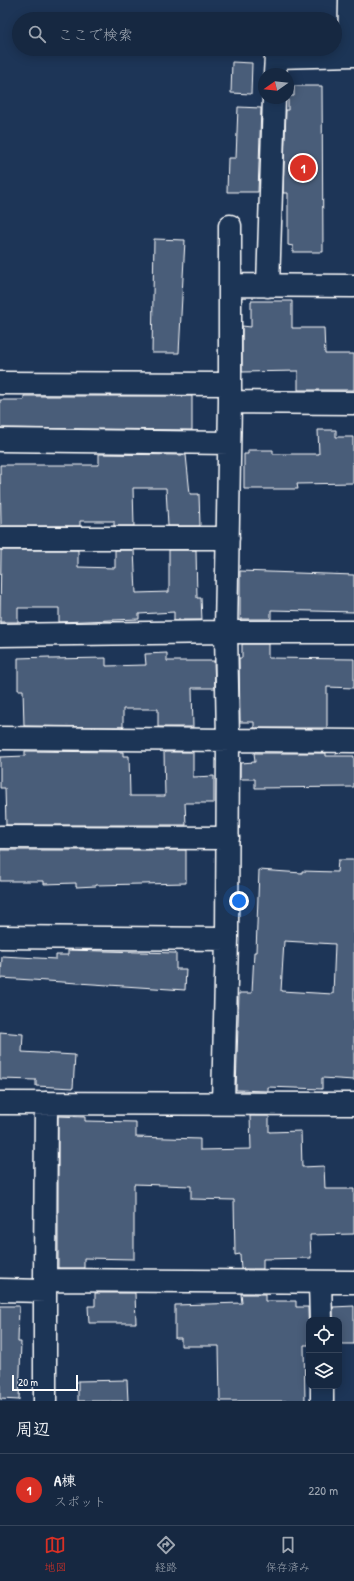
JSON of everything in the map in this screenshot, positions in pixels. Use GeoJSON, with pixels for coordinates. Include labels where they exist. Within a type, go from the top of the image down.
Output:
{"type":"FeatureCollection","features":[{"type":"Feature","properties":{"kind":"street"},"geometry":{"type":"LineString","coordinates":[[342,55],[352,55],[350,0]]}},
{"type":"Feature","properties":{"kind":"street"},"geometry":{"type":"LineString","coordinates":[[275,68],[276,57],[314,56]]}},
{"type":"Feature","properties":{"kind":"street"},"geometry":{"type":"LineString","coordinates":[[268,286],[274,104]]}},
{"type":"Feature","properties":{"kind":"street"},"geometry":{"type":"LineString","coordinates":[[223,1103],[228,838],[226,632],[230,393],[230,226]]}},
{"type":"Feature","properties":{"kind":"street"},"geometry":{"type":"LineString","coordinates":[[230,286],[354,286]]}},
{"type":"Feature","properties":{"kind":"street"},"geometry":{"type":"LineString","coordinates":[[0,383],[230,393],[354,402]]}},
{"type":"Feature","properties":{"kind":"street"},"geometry":{"type":"LineString","coordinates":[[0,440],[229,443]]}},
{"type":"Feature","properties":{"kind":"street"},"geometry":{"type":"LineString","coordinates":[[0,538],[228,538]]}},
{"type":"Feature","properties":{"kind":"street"},"geometry":{"type":"LineString","coordinates":[[0,635],[354,632]]}},
{"type":"Feature","properties":{"kind":"street"},"geometry":{"type":"LineString","coordinates":[[0,738],[354,741]]}},
{"type":"Feature","properties":{"kind":"street"},"geometry":{"type":"LineString","coordinates":[[0,837],[228,838]]}},
{"type":"Feature","properties":{"kind":"street"},"geometry":{"type":"LineString","coordinates":[[0,937],[227,939]]}},
{"type":"Feature","properties":{"kind":"street"},"geometry":{"type":"LineString","coordinates":[[0,1103],[354,1104]]}},
{"type":"Feature","properties":{"kind":"street"},"geometry":{"type":"LineString","coordinates":[[46,1103],[46,1401]]}},
{"type":"Feature","properties":{"kind":"street"},"geometry":{"type":"LineString","coordinates":[[320,1282],[321,1317]]}},
{"type":"Feature","properties":{"kind":"street"},"geometry":{"type":"LineString","coordinates":[[0,1290],[45,1286],[354,1282]]}},
{"type":"Feature","properties":{"kind":"street"},"geometry":{"type":"LineString","coordinates":[[322,1389],[322,1401]]}},
{"type":"Feature","properties":{"kind":"building"},"geometry":{"type":"Polygon","coordinates":[[[232,62],[252,63],[251,94],[231,93],[232,62]]]}},
{"type":"Feature","properties":{"kind":"building"},"geometry":{"type":"Polygon","coordinates":[[[294,86],[322,86],[323,252],[293,252],[293,246],[288,245],[288,193],[283,193],[286,110],[288,110],[288,104],[294,104],[294,86]]]}},
{"type":"Feature","properties":{"kind":"building"},"geometry":{"type":"Polygon","coordinates":[[[238,107],[261,108],[258,192],[227,192],[228,158],[236,158],[238,107]]]}},
{"type":"Feature","properties":{"kind":"building"},"geometry":{"type":"Polygon","coordinates":[[[154,239],[185,240],[179,353],[152,353],[154,239]]]}},
{"type":"Feature","properties":{"kind":"building"},"geometry":{"type":"Polygon","coordinates":[[[251,301],[292,301],[292,328],[324,328],[325,354],[354,354],[354,390],[298,390],[298,371],[242,372],[242,326],[251,327],[251,301]]]}},
{"type":"Feature","properties":{"kind":"building"},"geometry":{"type":"Polygon","coordinates":[[[24,396],[192,396],[192,430],[0,428],[0,400],[24,400],[24,396]]]}},
{"type":"Feature","properties":{"kind":"building"},"geometry":{"type":"Polygon","coordinates":[[[318,430],[336,430],[336,437],[353,437],[353,483],[297,484],[298,489],[244,489],[244,454],[248,454],[248,450],[273,450],[273,454],[319,454],[318,430]]]}},
{"type":"Feature","properties":{"kind":"building"},"geometry":{"type":"Polygon","coordinates":[[[99,454],[186,455],[190,494],[199,494],[200,526],[168,526],[166,488],[133,488],[134,526],[114,526],[114,521],[80,521],[80,526],[1,526],[0,465],[99,465],[99,454]]]}},
{"type":"Feature","properties":{"kind":"building"},"geometry":{"type":"Polygon","coordinates":[[[1,550],[78,550],[78,567],[115,568],[115,550],[134,550],[136,593],[169,592],[169,550],[196,550],[197,598],[201,598],[202,620],[174,620],[174,612],[139,614],[139,619],[59,622],[59,608],[18,608],[18,622],[0,622],[1,550]]]}},
{"type":"Feature","properties":{"kind":"building"},"geometry":{"type":"Polygon","coordinates":[[[240,571],[354,575],[354,612],[271,610],[271,619],[240,619],[240,571]]]}},
{"type":"Feature","properties":{"kind":"building"},"geometry":{"type":"Polygon","coordinates":[[[242,644],[268,644],[268,658],[354,659],[354,688],[327,687],[327,728],[254,728],[254,722],[240,722],[239,658],[242,658],[242,644]]]}},
{"type":"Feature","properties":{"kind":"building"},"geometry":{"type":"Polygon","coordinates":[[[167,653],[167,661],[214,661],[215,688],[192,688],[193,727],[158,727],[158,709],[123,709],[123,727],[24,726],[23,690],[18,690],[18,658],[106,658],[106,666],[146,665],[145,654],[167,653]]]}},
{"type":"Feature","properties":{"kind":"building"},"geometry":{"type":"Polygon","coordinates":[[[25,751],[123,752],[123,756],[129,756],[130,796],[165,796],[164,752],[193,752],[193,777],[214,776],[214,803],[185,803],[186,825],[6,825],[5,788],[0,788],[0,757],[25,756],[25,751]]]}},
{"type":"Feature","properties":{"kind":"building"},"geometry":{"type":"Polygon","coordinates":[[[254,753],[326,753],[326,756],[354,756],[354,787],[255,788],[255,779],[240,779],[240,763],[255,762],[254,753]]]}},
{"type":"Feature","properties":{"kind":"building"},"geometry":{"type":"Polygon","coordinates":[[[0,850],[186,850],[186,883],[96,885],[76,887],[76,883],[44,884],[44,881],[0,881],[0,850]]]}},
{"type":"Feature","properties":{"kind":"building"},"geometry":{"type":"Polygon","coordinates":[[[338,860],[354,860],[354,1080],[322,1078],[322,1089],[268,1087],[268,1091],[236,1090],[239,993],[252,993],[254,952],[256,952],[259,870],[302,873],[302,871],[337,872],[338,860]],[[284,941],[281,991],[333,994],[335,944],[284,941]]]}},
{"type":"Feature","properties":{"kind":"building"},"geometry":{"type":"Polygon","coordinates":[[[68,950],[176,953],[176,969],[186,969],[185,990],[1,978],[2,956],[56,959],[56,955],[68,955],[68,950]]]}},
{"type":"Feature","properties":{"kind":"building"},"geometry":{"type":"Polygon","coordinates":[[[0,1032],[23,1034],[22,1052],[75,1055],[73,1088],[36,1086],[36,1080],[0,1079],[0,1032]]]}},
{"type":"Feature","properties":{"kind":"building"},"geometry":{"type":"Polygon","coordinates":[[[58,1116],[85,1117],[85,1121],[136,1122],[136,1137],[200,1139],[200,1150],[251,1149],[250,1116],[269,1116],[269,1132],[301,1131],[302,1167],[324,1166],[325,1189],[354,1189],[354,1234],[310,1235],[311,1258],[263,1259],[263,1269],[241,1269],[240,1254],[235,1255],[234,1200],[191,1199],[191,1186],[134,1184],[134,1259],[84,1258],[84,1268],[58,1268],[58,1116]]]}},
{"type":"Feature","properties":{"kind":"building"},"geometry":{"type":"Polygon","coordinates":[[[95,1293],[135,1293],[136,1323],[89,1323],[88,1306],[95,1306],[95,1293]]]}},
{"type":"Feature","properties":{"kind":"building"},"geometry":{"type":"Polygon","coordinates":[[[241,1294],[265,1294],[265,1301],[296,1301],[296,1307],[308,1307],[308,1317],[306,1317],[306,1345],[304,1345],[305,1401],[220,1401],[219,1346],[181,1346],[181,1338],[175,1338],[175,1305],[242,1303],[241,1294]]]}},
{"type":"Feature","properties":{"kind":"building"},"geometry":{"type":"Polygon","coordinates":[[[0,1306],[19,1306],[18,1342],[21,1342],[19,1400],[0,1399],[0,1306]]]}},
{"type":"Feature","properties":{"kind":"building"},"geometry":{"type":"Polygon","coordinates":[[[354,1306],[354,1344],[342,1344],[342,1317],[333,1317],[333,1307],[354,1306]]]}},
{"type":"Feature","properties":{"kind":"building"},"geometry":{"type":"Polygon","coordinates":[[[127,1380],[128,1401],[78,1401],[78,1381],[127,1380]]]}},
{"type":"Feature","properties":{"kind":"place","name":"A棟"},"geometry":{"type":"Point","coordinates":[303,168]}}]}
